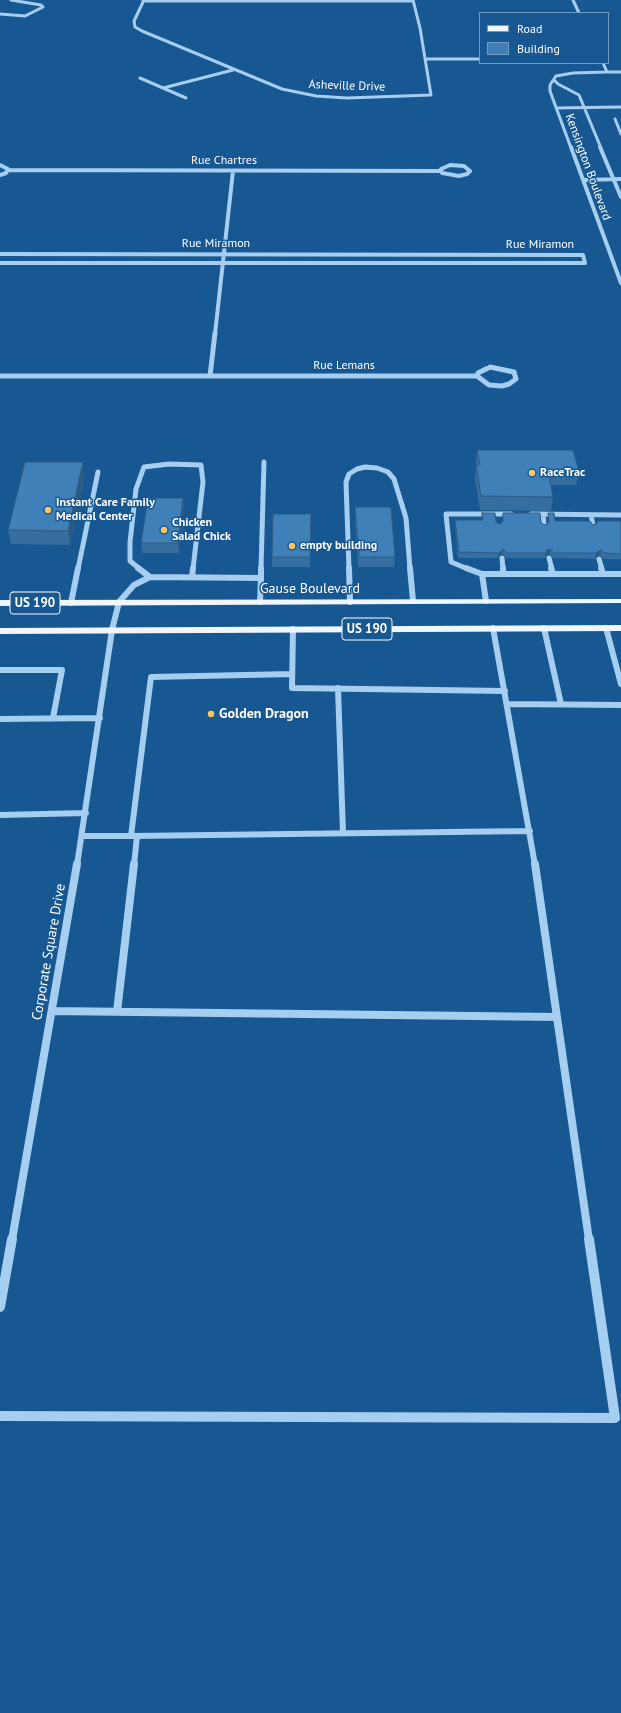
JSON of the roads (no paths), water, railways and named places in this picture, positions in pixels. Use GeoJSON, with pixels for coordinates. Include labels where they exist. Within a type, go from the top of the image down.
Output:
{"type":"FeatureCollection","features":[{"type":"Feature","properties":{"kind":"main road","name":"Gause Boulevard"},"geometry":{"type":"LineString","coordinates":[[0,603],[621,601]]}},
{"type":"Feature","properties":{"kind":"main road","name":"US 190"},"geometry":{"type":"LineString","coordinates":[[0,631],[621,628]]}},
{"type":"Feature","properties":{"kind":"street"},"geometry":{"type":"LineString","coordinates":[[0,14],[25,16],[43,7],[41,5],[11,0]]}},
{"type":"Feature","properties":{"kind":"street"},"geometry":{"type":"LineString","coordinates":[[144,1],[413,0]]}},
{"type":"Feature","properties":{"kind":"street","name":"Asheville Drive"},"geometry":{"type":"LineString","coordinates":[[144,1],[134,21],[135,27],[233,70],[282,89],[316,96],[347,98],[431,95],[420,28],[413,0]]}},
{"type":"Feature","properties":{"kind":"street"},"geometry":{"type":"LineString","coordinates":[[573,0],[579,12]]}},
{"type":"Feature","properties":{"kind":"street"},"geometry":{"type":"LineString","coordinates":[[425,59],[479,59]]}},
{"type":"Feature","properties":{"kind":"street"},"geometry":{"type":"LineString","coordinates":[[603,64],[607,72]]}},
{"type":"Feature","properties":{"kind":"street"},"geometry":{"type":"LineString","coordinates":[[163,88],[233,70]]}},
{"type":"Feature","properties":{"kind":"street"},"geometry":{"type":"LineString","coordinates":[[554,80],[556,76],[564,74],[621,72]]}},
{"type":"Feature","properties":{"kind":"street"},"geometry":{"type":"LineString","coordinates":[[140,78],[186,98]]}},
{"type":"Feature","properties":{"kind":"street","name":"Kensington Boulevard"},"geometry":{"type":"LineString","coordinates":[[621,197],[579,95],[558,84],[554,80],[550,85],[550,91],[584,180],[600,231],[621,283]]}},
{"type":"Feature","properties":{"kind":"street"},"geometry":{"type":"LineString","coordinates":[[556,108],[621,107]]}},
{"type":"Feature","properties":{"kind":"street"},"geometry":{"type":"LineString","coordinates":[[615,119],[621,134]]}},
{"type":"Feature","properties":{"kind":"street"},"geometry":{"type":"LineString","coordinates":[[0,165],[6,167],[8,170],[0,175]]}},
{"type":"Feature","properties":{"kind":"street","name":"Rue Chartres"},"geometry":{"type":"LineString","coordinates":[[8,170],[441,171],[445,174],[454,176],[467,174],[470,171],[464,166],[455,165],[443,167],[441,171]]}},
{"type":"Feature","properties":{"kind":"street"},"geometry":{"type":"LineString","coordinates":[[210,376],[233,171]]}},
{"type":"Feature","properties":{"kind":"street"},"geometry":{"type":"LineString","coordinates":[[584,180],[621,180]]}},
{"type":"Feature","properties":{"kind":"street","name":"Rue Miramon"},"geometry":{"type":"LineString","coordinates":[[0,254],[583,255],[585,263],[0,263]]}},
{"type":"Feature","properties":{"kind":"street","name":"Rue Lemans"},"geometry":{"type":"LineString","coordinates":[[0,376],[477,376],[483,382],[495,386],[509,384],[516,379],[514,372],[496,367],[480,370],[477,376]]}},
{"type":"Feature","properties":{"kind":"street"},"geometry":{"type":"LineString","coordinates":[[260,602],[264,462]]}},
{"type":"Feature","properties":{"kind":"street"},"geometry":{"type":"LineString","coordinates":[[150,577],[130,561],[130,542],[136,489],[144,467],[169,464],[202,465],[203,482],[192,577]]}},
{"type":"Feature","properties":{"kind":"street"},"geometry":{"type":"LineString","coordinates":[[350,602],[346,482],[349,474],[357,469],[366,467],[377,468],[388,472],[394,479],[406,518],[413,602]]}},
{"type":"Feature","properties":{"kind":"street"},"geometry":{"type":"LineString","coordinates":[[71,603],[98,472]]}},
{"type":"Feature","properties":{"kind":"street"},"geometry":{"type":"LineString","coordinates":[[520,514],[498,517],[446,514],[451,562],[482,574],[621,574]]}},
{"type":"Feature","properties":{"kind":"street"},"geometry":{"type":"LineString","coordinates":[[528,514],[621,515]]}},
{"type":"Feature","properties":{"kind":"street"},"geometry":{"type":"LineString","coordinates":[[543,514],[544,526]]}},
{"type":"Feature","properties":{"kind":"street"},"geometry":{"type":"LineString","coordinates":[[591,515],[593,526]]}},
{"type":"Feature","properties":{"kind":"street"},"geometry":{"type":"LineString","coordinates":[[502,558],[503,574]]}},
{"type":"Feature","properties":{"kind":"street"},"geometry":{"type":"LineString","coordinates":[[549,558],[553,574]]}},
{"type":"Feature","properties":{"kind":"street"},"geometry":{"type":"LineString","coordinates":[[599,558],[603,574]]}},
{"type":"Feature","properties":{"kind":"street"},"geometry":{"type":"LineString","coordinates":[[482,574],[486,602]]}},
{"type":"Feature","properties":{"kind":"street"},"geometry":{"type":"LineString","coordinates":[[119,602],[134,585],[150,577],[261,578]]}},
{"type":"Feature","properties":{"kind":"street","name":"Corporate Square Drive"},"geometry":{"type":"LineString","coordinates":[[0,1307],[86,813],[112,630],[119,602]]}},
{"type":"Feature","properties":{"kind":"street"},"geometry":{"type":"LineString","coordinates":[[0,1416],[615,1418],[530,831],[493,628]]}},
{"type":"Feature","properties":{"kind":"street"},"geometry":{"type":"LineString","coordinates":[[544,628],[561,704]]}},
{"type":"Feature","properties":{"kind":"street"},"geometry":{"type":"LineString","coordinates":[[606,628],[621,684]]}},
{"type":"Feature","properties":{"kind":"street"},"geometry":{"type":"LineString","coordinates":[[293,629],[292,688],[505,691]]}},
{"type":"Feature","properties":{"kind":"street"},"geometry":{"type":"LineString","coordinates":[[0,670],[62,670],[53,718]]}},
{"type":"Feature","properties":{"kind":"street"},"geometry":{"type":"LineString","coordinates":[[117,1012],[151,677],[292,674]]}},
{"type":"Feature","properties":{"kind":"street"},"geometry":{"type":"LineString","coordinates":[[338,688],[343,833]]}},
{"type":"Feature","properties":{"kind":"street"},"geometry":{"type":"LineString","coordinates":[[507,704],[621,705]]}},
{"type":"Feature","properties":{"kind":"street"},"geometry":{"type":"LineString","coordinates":[[0,719],[100,718]]}},
{"type":"Feature","properties":{"kind":"street"},"geometry":{"type":"LineString","coordinates":[[0,816],[86,813]]}},
{"type":"Feature","properties":{"kind":"street"},"geometry":{"type":"LineString","coordinates":[[82,836],[530,831]]}},
{"type":"Feature","properties":{"kind":"street"},"geometry":{"type":"LineString","coordinates":[[52,1011],[557,1016]]}},
{"type":"Feature","properties":{"kind":"place","name":"RaceTrac"},"geometry":{"type":"Point","coordinates":[532,473]}},
{"type":"Feature","properties":{"kind":"place","name":"Instant Care Family Medical Center"},"geometry":{"type":"Point","coordinates":[48,510]}},
{"type":"Feature","properties":{"kind":"place","name":"Chicken Salad Chick"},"geometry":{"type":"Point","coordinates":[164,530]}},
{"type":"Feature","properties":{"kind":"place","name":"empty building"},"geometry":{"type":"Point","coordinates":[292,546]}},
{"type":"Feature","properties":{"kind":"place","name":"Golden Dragon"},"geometry":{"type":"Point","coordinates":[211,714]}}]}
